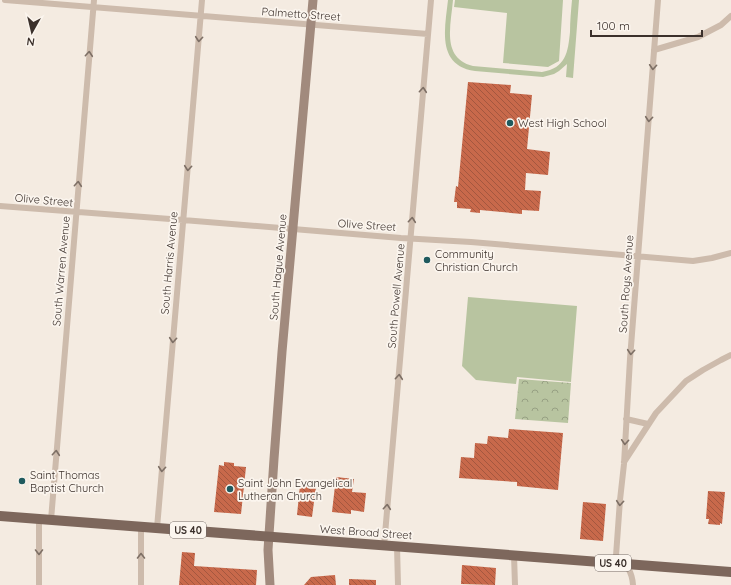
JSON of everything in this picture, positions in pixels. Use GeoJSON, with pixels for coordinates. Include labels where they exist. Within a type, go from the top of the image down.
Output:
{"type":"FeatureCollection","features":[{"type":"Feature","properties":{"kind":"main road","name":"South Hague Avenue"},"geometry":{"type":"LineString","coordinates":[[270,585],[268,550],[282,352],[313,0]]}},
{"type":"Feature","properties":{"kind":"main road","name":"West Broad Street"},"geometry":{"type":"LineString","coordinates":[[0,516],[731,572]]}},
{"type":"Feature","properties":{"kind":"street","name":"Palmetto Street"},"geometry":{"type":"LineString","coordinates":[[5,0],[428,34]]}},
{"type":"Feature","properties":{"kind":"street","name":"South Warren Avenue"},"geometry":{"type":"LineString","coordinates":[[51,520],[94,0]]}},
{"type":"Feature","properties":{"kind":"street","name":"South Harris Avenue"},"geometry":{"type":"LineString","coordinates":[[157,528],[202,0]]}},
{"type":"Feature","properties":{"kind":"street","name":"South Powell Avenue"},"geometry":{"type":"LineString","coordinates":[[384,546],[431,0]]}},
{"type":"Feature","properties":{"kind":"street","name":"South Roys Avenue"},"geometry":{"type":"LineString","coordinates":[[626,564],[616,556],[658,0]]}},
{"type":"Feature","properties":{"kind":"street"},"geometry":{"type":"LineString","coordinates":[[654,50],[698,37],[721,25],[731,16]]}},
{"type":"Feature","properties":{"kind":"street","name":"Olive Street"},"geometry":{"type":"LineString","coordinates":[[0,206],[692,261],[731,253]]}},
{"type":"Feature","properties":{"kind":"street"},"geometry":{"type":"LineString","coordinates":[[624,464],[656,413],[686,382],[703,370],[731,355]]}},
{"type":"Feature","properties":{"kind":"street"},"geometry":{"type":"LineString","coordinates":[[626,420],[648,424]]}},
{"type":"Feature","properties":{"kind":"street"},"geometry":{"type":"LineString","coordinates":[[39,519],[39,585]]}},
{"type":"Feature","properties":{"kind":"street"},"geometry":{"type":"LineString","coordinates":[[141,527],[141,585]]}},
{"type":"Feature","properties":{"kind":"street"},"geometry":{"type":"LineString","coordinates":[[396,546],[398,585]]}},
{"type":"Feature","properties":{"kind":"street"},"geometry":{"type":"LineString","coordinates":[[514,556],[515,585]]}},
{"type":"Feature","properties":{"kind":"street"},"geometry":{"type":"LineString","coordinates":[[626,564],[632,576],[633,585]]}},
{"type":"Feature","properties":{"kind":"green space"},"geometry":{"type":"Polygon","coordinates":[[[448,0],[453,0],[450,30],[452,48],[456,56],[463,62],[473,66],[542,72],[556,67],[564,58],[567,52],[569,39],[572,0],[579,0],[573,78],[566,77],[567,64],[554,74],[543,77],[475,71],[463,67],[454,61],[446,44],[445,22],[448,0]]]}},
{"type":"Feature","properties":{"kind":"green space"},"geometry":{"type":"Polygon","coordinates":[[[455,0],[563,0],[559,61],[548,67],[503,63],[507,13],[454,7],[455,0]]]}},
{"type":"Feature","properties":{"kind":"green space"},"geometry":{"type":"Polygon","coordinates":[[[468,297],[577,306],[571,382],[517,377],[516,384],[476,380],[462,366],[468,297]]]}},
{"type":"Feature","properties":{"kind":"green space"},"geometry":{"type":"Polygon","coordinates":[[[519,379],[571,383],[568,423],[515,419],[519,379]]]}},
{"type":"Feature","properties":{"kind":"building"},"geometry":{"type":"Polygon","coordinates":[[[468,82],[511,85],[510,93],[532,95],[527,149],[550,152],[548,175],[526,173],[525,190],[541,191],[539,211],[522,210],[522,214],[480,210],[480,213],[470,212],[471,209],[457,208],[457,202],[454,202],[456,186],[458,187],[468,82]]]}},
{"type":"Feature","properties":{"kind":"building"},"geometry":{"type":"Polygon","coordinates":[[[509,429],[563,433],[558,490],[517,486],[517,482],[459,478],[461,457],[474,458],[475,443],[487,444],[488,436],[508,438],[509,429]]]}},
{"type":"Feature","properties":{"kind":"building","name":"Saint John Evangelical Lutheran Church"},"geometry":{"type":"Polygon","coordinates":[[[224,462],[234,463],[234,466],[246,467],[241,514],[214,512],[219,465],[224,466],[224,462]]]}},
{"type":"Feature","properties":{"kind":"building"},"geometry":{"type":"Polygon","coordinates":[[[336,477],[354,479],[352,492],[366,493],[364,512],[351,510],[351,514],[332,512],[336,477]]]}},
{"type":"Feature","properties":{"kind":"building"},"geometry":{"type":"Polygon","coordinates":[[[300,485],[316,487],[312,517],[297,515],[300,485]]]}},
{"type":"Feature","properties":{"kind":"building"},"geometry":{"type":"Polygon","coordinates":[[[708,491],[725,492],[722,524],[720,523],[720,525],[708,524],[709,519],[706,519],[708,491]]]}},
{"type":"Feature","properties":{"kind":"building"},"geometry":{"type":"Polygon","coordinates":[[[583,502],[606,504],[603,541],[580,539],[583,502]]]}},
{"type":"Feature","properties":{"kind":"building"},"geometry":{"type":"Polygon","coordinates":[[[182,552],[195,553],[194,566],[257,570],[256,585],[179,585],[182,552]]]}},
{"type":"Feature","properties":{"kind":"building"},"geometry":{"type":"Polygon","coordinates":[[[462,565],[496,568],[495,585],[461,584],[462,565]]]}},
{"type":"Feature","properties":{"kind":"building"},"geometry":{"type":"Polygon","coordinates":[[[335,575],[336,585],[304,585],[311,577],[335,575]]]}},
{"type":"Feature","properties":{"kind":"building"},"geometry":{"type":"Polygon","coordinates":[[[349,579],[376,580],[376,585],[349,585],[349,579]]]}},
{"type":"Feature","properties":{"kind":"place","name":"West High School"},"geometry":{"type":"Point","coordinates":[510,123]}},
{"type":"Feature","properties":{"kind":"place","name":"Community Christian Church"},"geometry":{"type":"Point","coordinates":[427,260]}},
{"type":"Feature","properties":{"kind":"place","name":"Saint Thomas Baptist Church"},"geometry":{"type":"Point","coordinates":[22,481]}},
{"type":"Feature","properties":{"kind":"place","name":"Saint John Evangelical Lutheran Church"},"geometry":{"type":"Point","coordinates":[230,489]}}]}
